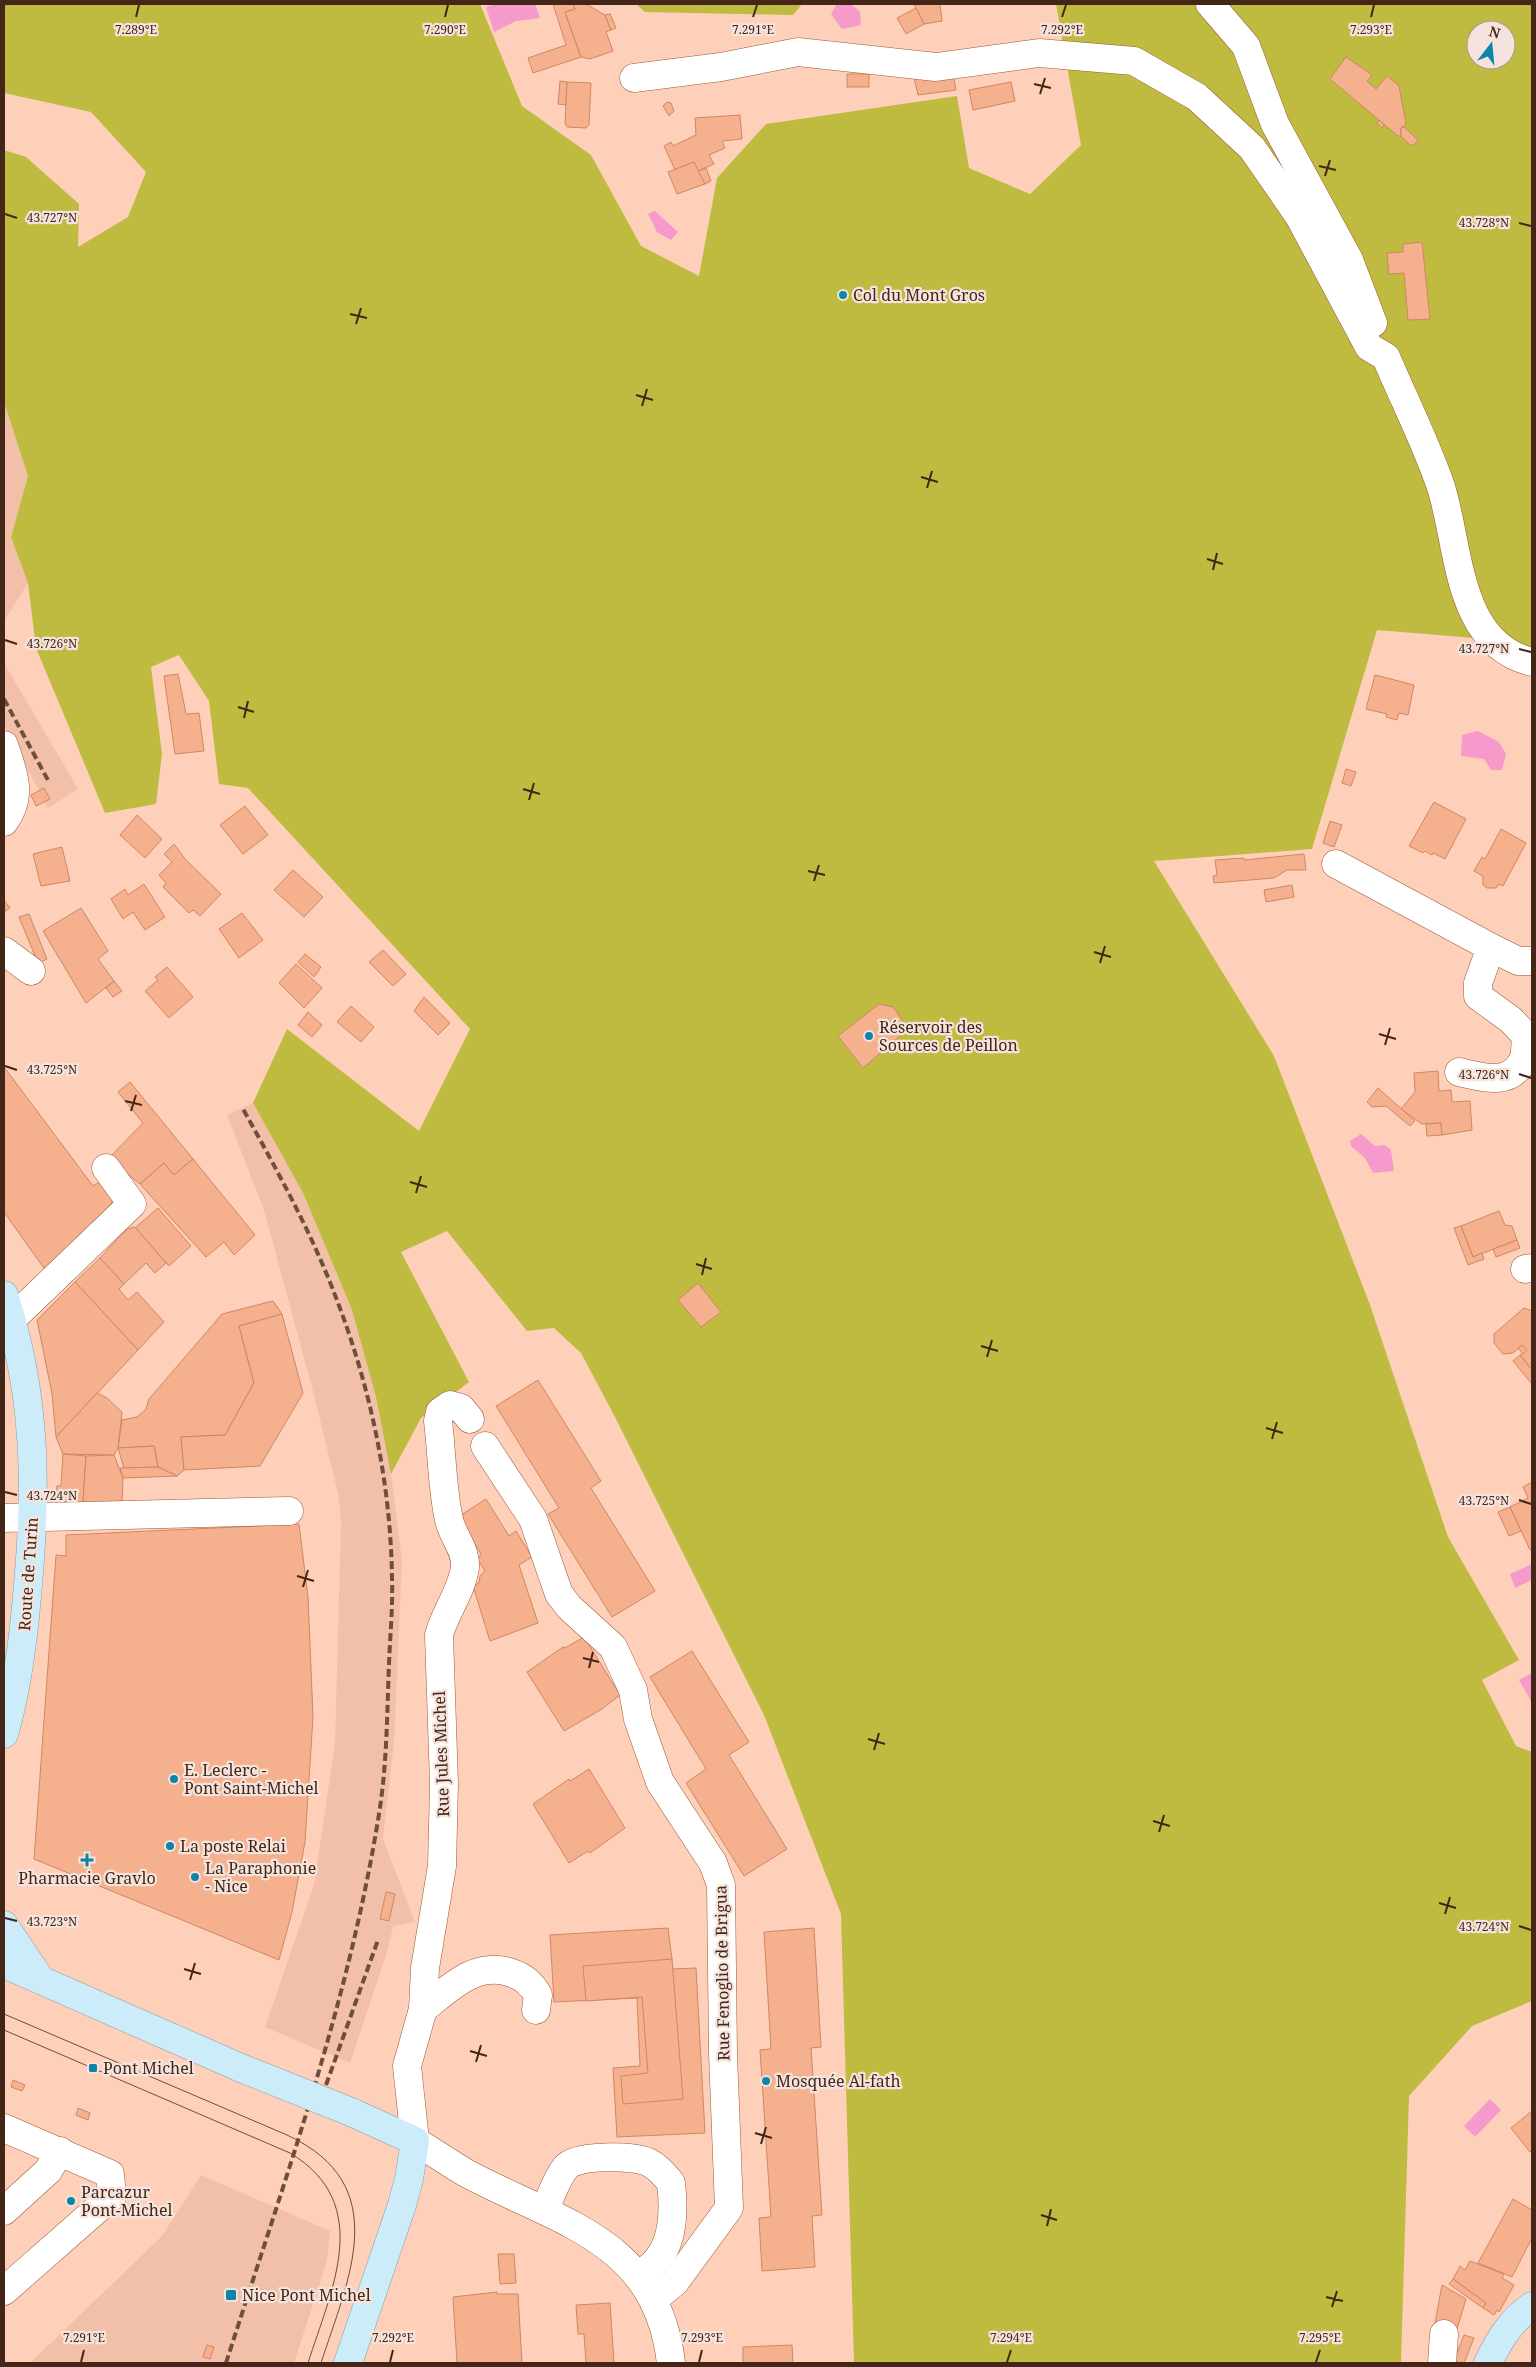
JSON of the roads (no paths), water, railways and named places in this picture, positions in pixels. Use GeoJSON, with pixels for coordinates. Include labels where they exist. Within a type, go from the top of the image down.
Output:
{"type":"FeatureCollection","features":[{"type":"Feature","properties":{"kind":"main road","name":"Route de Turin"},"geometry":{"type":"LineString","coordinates":[[4,1734],[23,1639],[32,1517],[34,1456],[27,1382],[7,1308]]}},
{"type":"Feature","properties":{"kind":"main road"},"geometry":{"type":"LineString","coordinates":[[4,1926],[42,1982]]}},
{"type":"Feature","properties":{"kind":"main road"},"geometry":{"type":"LineString","coordinates":[[4,1964],[240,2068],[415,2140],[407,2188],[348,2363]]}},
{"type":"Feature","properties":{"kind":"main road"},"geometry":{"type":"LineString","coordinates":[[1488,2363],[1499,2340],[1521,2314],[1532,2306]]}},
{"type":"Feature","properties":{"kind":"street"},"geometry":{"type":"LineString","coordinates":[[1210,4],[1246,46],[1274,124],[1348,260],[1386,358],[1441,488],[1461,579],[1478,622],[1498,647],[1532,662]]}},
{"type":"Feature","properties":{"kind":"street"},"geometry":{"type":"LineString","coordinates":[[634,78],[721,67],[798,52],[936,66],[1039,53],[1134,61],[1197,97],[1252,148],[1299,216],[1369,346],[1386,358]]}},
{"type":"Feature","properties":{"kind":"street"},"geometry":{"type":"LineString","coordinates":[[4,745],[17,785],[6,818]]}},
{"type":"Feature","properties":{"kind":"street"},"geometry":{"type":"LineString","coordinates":[[1336,864],[1492,948],[1518,960],[1532,961]]}},
{"type":"Feature","properties":{"kind":"street"},"geometry":{"type":"LineString","coordinates":[[4,951],[31,971]]}},
{"type":"Feature","properties":{"kind":"street"},"geometry":{"type":"LineString","coordinates":[[1459,1072],[1490,1080],[1512,1075],[1524,1060],[1526,1036],[1511,1020],[1478,996],[1478,982],[1486,961]]}},
{"type":"Feature","properties":{"kind":"street"},"geometry":{"type":"LineString","coordinates":[[7,1308],[132,1204],[106,1168]]}},
{"type":"Feature","properties":{"kind":"street","name":"Rue Jules Michel"},"geometry":{"type":"LineString","coordinates":[[415,2140],[408,2066],[423,2009],[425,1968],[442,1866],[444,1825],[439,1635],[444,1619],[461,1582],[465,1563],[464,1556],[450,1523],[438,1421],[440,1412],[450,1405],[461,1408],[470,1419]]}},
{"type":"Feature","properties":{"kind":"street","name":"Rue Fenoglio de Brigua"},"geometry":{"type":"LineString","coordinates":[[485,1446],[533,1519],[559,1594],[569,1607],[613,1647],[633,1690],[638,1719],[660,1782],[714,1863],[722,1885],[723,2054],[729,2208],[674,2282],[654,2299]]}},
{"type":"Feature","properties":{"kind":"street"},"geometry":{"type":"LineString","coordinates":[[4,1518],[289,1511]]}},
{"type":"Feature","properties":{"kind":"street"},"geometry":{"type":"LineString","coordinates":[[423,2009],[475,1971],[494,1968],[518,1975],[528,1981],[538,1995],[536,2010]]}},
{"type":"Feature","properties":{"kind":"street"},"geometry":{"type":"LineString","coordinates":[[4,2128],[110,2174],[112,2196],[4,2291]]}},
{"type":"Feature","properties":{"kind":"street"},"geometry":{"type":"LineString","coordinates":[[415,2140],[466,2173],[574,2224],[608,2248],[639,2276],[654,2299],[664,2323],[671,2363]]}},
{"type":"Feature","properties":{"kind":"street"},"geometry":{"type":"LineString","coordinates":[[4,2211],[48,2171],[60,2151]]}},
{"type":"Feature","properties":{"kind":"street"},"geometry":{"type":"LineString","coordinates":[[545,2209],[566,2167],[574,2161],[632,2158],[649,2162],[661,2171],[671,2183],[671,2229],[668,2242],[658,2259],[639,2276]]}},
{"type":"Feature","properties":{"kind":"street"},"geometry":{"type":"LineString","coordinates":[[1442,2363],[1444,2334]]}},
{"type":"Feature","properties":{"kind":"tram line"},"geometry":{"type":"LineString","coordinates":[[4,2014],[287,2135],[321,2156],[342,2180],[352,2207],[355,2236],[351,2267],[321,2363]]}},
{"type":"Feature","properties":{"kind":"tram line"},"geometry":{"type":"LineString","coordinates":[[4,2030],[290,2153],[316,2174],[332,2197],[339,2223],[340,2250],[327,2307],[308,2363]]}},
{"type":"Feature","properties":{"kind":"railway"},"geometry":{"type":"LineString","coordinates":[[4,699],[49,782]]}},
{"type":"Feature","properties":{"kind":"railway"},"geometry":{"type":"LineString","coordinates":[[226,2363],[313,2091],[351,1954],[366,1884],[384,1777],[392,1600],[391,1544],[383,1474],[369,1404],[350,1336],[318,1253],[282,1180],[243,1109]]}},
{"type":"Feature","properties":{"kind":"railway"},"geometry":{"type":"LineString","coordinates":[[326,2085],[378,1940]]}},
{"type":"Feature","properties":{"kind":"place","name":"Col du Mont Gros"},"geometry":{"type":"Point","coordinates":[843,295]}},
{"type":"Feature","properties":{"kind":"place","name":"Réservoir des Sources de Peillon"},"geometry":{"type":"Point","coordinates":[869,1036]}},
{"type":"Feature","properties":{"kind":"place","name":"E. Leclerc - Pont Saint-Michel"},"geometry":{"type":"Point","coordinates":[174,1779]}},
{"type":"Feature","properties":{"kind":"place","name":"La poste Relai"},"geometry":{"type":"Point","coordinates":[170,1846]}},
{"type":"Feature","properties":{"kind":"place","name":"Pharmacie Gravlo"},"geometry":{"type":"Point","coordinates":[87,1860]}},
{"type":"Feature","properties":{"kind":"place","name":"La Paraphonie - Nice"},"geometry":{"type":"Point","coordinates":[195,1877]}},
{"type":"Feature","properties":{"kind":"place","name":"Pont Michel"},"geometry":{"type":"Point","coordinates":[93,2068]}},
{"type":"Feature","properties":{"kind":"place","name":"Mosquée Al-fath"},"geometry":{"type":"Point","coordinates":[766,2081]}},
{"type":"Feature","properties":{"kind":"place","name":"Parcazur Pont-Michel"},"geometry":{"type":"Point","coordinates":[71,2201]}},
{"type":"Feature","properties":{"kind":"place","name":"Nice Pont Michel"},"geometry":{"type":"Point","coordinates":[231,2295]}}]}
